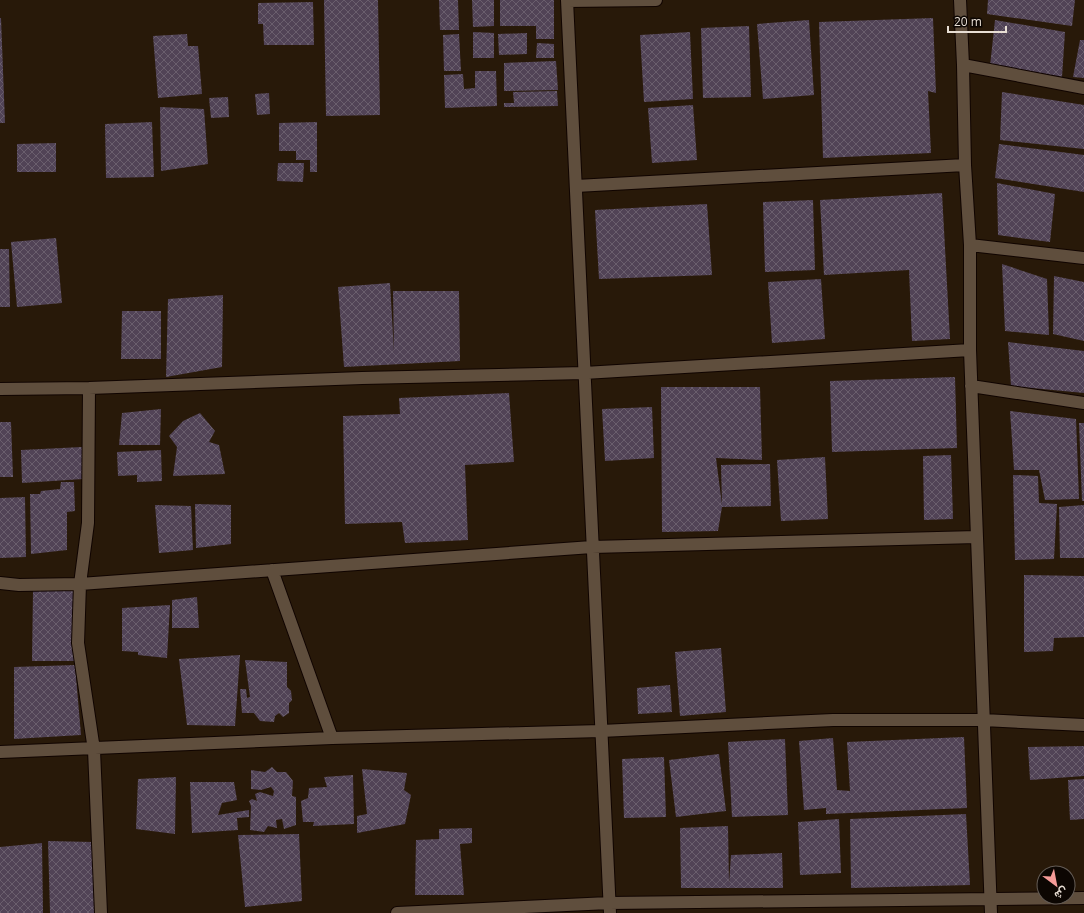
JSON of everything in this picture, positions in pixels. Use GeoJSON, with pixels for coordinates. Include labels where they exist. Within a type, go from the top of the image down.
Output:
{"type":"FeatureCollection","features":[{"type":"Feature","properties":{"kind":"street"},"geometry":{"type":"LineString","coordinates":[[609,908],[567,1],[656,0]]}},
{"type":"Feature","properties":{"kind":"street"},"geometry":{"type":"LineString","coordinates":[[960,0],[963,65],[964,165],[970,245],[971,386],[991,913]]}},
{"type":"Feature","properties":{"kind":"street"},"geometry":{"type":"LineString","coordinates":[[963,65],[1084,88]]}},
{"type":"Feature","properties":{"kind":"street"},"geometry":{"type":"LineString","coordinates":[[576,186],[964,165]]}},
{"type":"Feature","properties":{"kind":"street"},"geometry":{"type":"LineString","coordinates":[[970,245],[1084,258]]}},
{"type":"Feature","properties":{"kind":"street"},"geometry":{"type":"LineString","coordinates":[[0,389],[89,388],[362,378],[584,373],[970,350]]}},
{"type":"Feature","properties":{"kind":"street"},"geometry":{"type":"LineString","coordinates":[[971,386],[1084,403]]}},
{"type":"Feature","properties":{"kind":"street"},"geometry":{"type":"LineString","coordinates":[[89,388],[88,523],[80,584],[78,643],[94,750],[101,913]]}},
{"type":"Feature","properties":{"kind":"street"},"geometry":{"type":"LineString","coordinates":[[0,583],[19,585],[80,584],[592,547],[977,537]]}},
{"type":"Feature","properties":{"kind":"street"},"geometry":{"type":"LineString","coordinates":[[272,570],[332,738]]}},
{"type":"Feature","properties":{"kind":"street"},"geometry":{"type":"LineString","coordinates":[[0,752],[94,750],[332,738],[601,732],[833,720],[983,720],[1084,725]]}},
{"type":"Feature","properties":{"kind":"street"},"geometry":{"type":"LineString","coordinates":[[397,913],[1084,898]]}},
{"type":"Feature","properties":{"kind":"building"},"geometry":{"type":"Polygon","coordinates":[[[324,0],[378,0],[380,115],[326,116],[324,0]]]}},
{"type":"Feature","properties":{"kind":"building"},"geometry":{"type":"Polygon","coordinates":[[[439,0],[458,0],[459,30],[440,30],[439,0]]]}},
{"type":"Feature","properties":{"kind":"building"},"geometry":{"type":"Polygon","coordinates":[[[472,0],[494,0],[494,26],[473,27],[472,0]]]}},
{"type":"Feature","properties":{"kind":"building"},"geometry":{"type":"Polygon","coordinates":[[[500,0],[554,0],[554,39],[536,39],[536,26],[500,26],[500,0]]]}},
{"type":"Feature","properties":{"kind":"building"},"geometry":{"type":"Polygon","coordinates":[[[988,0],[1075,0],[1072,26],[987,14],[988,0]]]}},
{"type":"Feature","properties":{"kind":"building"},"geometry":{"type":"Polygon","coordinates":[[[313,2],[314,45],[264,45],[263,24],[258,24],[258,3],[313,2]]]}},
{"type":"Feature","properties":{"kind":"building"},"geometry":{"type":"Polygon","coordinates":[[[1,18],[5,123],[0,123],[1,18]]]}},
{"type":"Feature","properties":{"kind":"building"},"geometry":{"type":"Polygon","coordinates":[[[933,18],[936,93],[928,91],[931,153],[823,158],[819,22],[933,18]]]}},
{"type":"Feature","properties":{"kind":"building"},"geometry":{"type":"Polygon","coordinates":[[[809,20],[814,95],[763,99],[757,24],[809,20]]]}},
{"type":"Feature","properties":{"kind":"building"},"geometry":{"type":"Polygon","coordinates":[[[995,20],[1065,32],[1062,77],[990,66],[995,20]]]}},
{"type":"Feature","properties":{"kind":"building"},"geometry":{"type":"Polygon","coordinates":[[[749,26],[751,97],[703,98],[701,28],[749,26]]]}},
{"type":"Feature","properties":{"kind":"building"},"geometry":{"type":"Polygon","coordinates":[[[473,32],[494,33],[494,58],[473,58],[473,32]]]}},
{"type":"Feature","properties":{"kind":"building"},"geometry":{"type":"Polygon","coordinates":[[[690,32],[693,99],[644,102],[640,35],[690,32]]]}},
{"type":"Feature","properties":{"kind":"building"},"geometry":{"type":"Polygon","coordinates":[[[527,33],[527,54],[499,55],[498,34],[527,33]]]}},
{"type":"Feature","properties":{"kind":"building"},"geometry":{"type":"Polygon","coordinates":[[[187,34],[188,46],[198,46],[202,94],[158,98],[153,36],[187,34]]]}},
{"type":"Feature","properties":{"kind":"building"},"geometry":{"type":"Polygon","coordinates":[[[459,34],[461,71],[444,71],[443,35],[459,34]]]}},
{"type":"Feature","properties":{"kind":"building"},"geometry":{"type":"Polygon","coordinates":[[[1080,40],[1084,40],[1084,78],[1073,77],[1080,40]]]}},
{"type":"Feature","properties":{"kind":"building"},"geometry":{"type":"Polygon","coordinates":[[[537,43],[554,44],[554,58],[536,58],[537,43]]]}},
{"type":"Feature","properties":{"kind":"building"},"geometry":{"type":"Polygon","coordinates":[[[556,61],[558,90],[504,91],[504,63],[556,61]]]}},
{"type":"Feature","properties":{"kind":"building"},"geometry":{"type":"Polygon","coordinates":[[[475,71],[496,71],[497,106],[445,108],[444,75],[463,74],[464,89],[475,88],[475,71]]]}},
{"type":"Feature","properties":{"kind":"building"},"geometry":{"type":"Polygon","coordinates":[[[557,91],[558,106],[504,107],[504,103],[514,103],[513,92],[557,91]]]}},
{"type":"Feature","properties":{"kind":"building"},"geometry":{"type":"Polygon","coordinates":[[[1002,92],[1084,105],[1084,149],[1000,140],[1002,92]]]}},
{"type":"Feature","properties":{"kind":"building"},"geometry":{"type":"Polygon","coordinates":[[[269,93],[270,114],[257,115],[255,94],[269,93]]]}},
{"type":"Feature","properties":{"kind":"building"},"geometry":{"type":"Polygon","coordinates":[[[228,97],[229,117],[211,118],[209,98],[228,97]]]}},
{"type":"Feature","properties":{"kind":"building"},"geometry":{"type":"Polygon","coordinates":[[[693,105],[697,160],[652,163],[648,108],[693,105]]]}},
{"type":"Feature","properties":{"kind":"building"},"geometry":{"type":"Polygon","coordinates":[[[160,107],[204,109],[208,164],[161,171],[160,107]]]}},
{"type":"Feature","properties":{"kind":"building"},"geometry":{"type":"Polygon","coordinates":[[[152,122],[154,177],[106,178],[105,124],[152,122]]]}},
{"type":"Feature","properties":{"kind":"building"},"geometry":{"type":"Polygon","coordinates":[[[317,122],[317,172],[310,172],[310,160],[296,160],[296,151],[279,151],[279,123],[317,122]]]}},
{"type":"Feature","properties":{"kind":"building"},"geometry":{"type":"Polygon","coordinates":[[[56,143],[56,172],[17,172],[17,144],[56,143]]]}},
{"type":"Feature","properties":{"kind":"building"},"geometry":{"type":"Polygon","coordinates":[[[999,144],[1084,155],[1084,192],[995,178],[999,144]]]}},
{"type":"Feature","properties":{"kind":"building"},"geometry":{"type":"Polygon","coordinates":[[[278,163],[304,163],[303,182],[277,181],[278,163]]]}},
{"type":"Feature","properties":{"kind":"building"},"geometry":{"type":"Polygon","coordinates":[[[997,183],[1055,194],[1050,242],[998,235],[997,183]]]}},
{"type":"Feature","properties":{"kind":"building"},"geometry":{"type":"Polygon","coordinates":[[[942,193],[950,339],[912,341],[909,270],[824,275],[820,200],[942,193]]]}},
{"type":"Feature","properties":{"kind":"building"},"geometry":{"type":"Polygon","coordinates":[[[813,200],[815,270],[765,272],[763,202],[813,200]]]}},
{"type":"Feature","properties":{"kind":"building"},"geometry":{"type":"Polygon","coordinates":[[[707,204],[712,275],[599,279],[595,210],[707,204]]]}},
{"type":"Feature","properties":{"kind":"building"},"geometry":{"type":"Polygon","coordinates":[[[56,238],[62,303],[17,307],[11,242],[56,238]]]}},
{"type":"Feature","properties":{"kind":"building"},"geometry":{"type":"Polygon","coordinates":[[[0,249],[9,249],[10,307],[0,307],[0,249]]]}},
{"type":"Feature","properties":{"kind":"building"},"geometry":{"type":"Polygon","coordinates":[[[1002,264],[1047,279],[1049,335],[1005,331],[1002,264]]]}},
{"type":"Feature","properties":{"kind":"building"},"geometry":{"type":"Polygon","coordinates":[[[1054,276],[1084,282],[1084,341],[1053,334],[1054,276]]]}},
{"type":"Feature","properties":{"kind":"building"},"geometry":{"type":"Polygon","coordinates":[[[821,279],[825,339],[772,343],[768,282],[821,279]]]}},
{"type":"Feature","properties":{"kind":"building"},"geometry":{"type":"Polygon","coordinates":[[[390,283],[394,352],[393,291],[459,291],[460,361],[344,367],[338,287],[390,283]]]}},
{"type":"Feature","properties":{"kind":"building"},"geometry":{"type":"Polygon","coordinates":[[[223,295],[222,367],[166,377],[168,299],[223,295]]]}},
{"type":"Feature","properties":{"kind":"building"},"geometry":{"type":"Polygon","coordinates":[[[122,311],[161,311],[161,359],[121,359],[122,311]]]}},
{"type":"Feature","properties":{"kind":"building"},"geometry":{"type":"Polygon","coordinates":[[[1008,342],[1084,351],[1084,393],[1011,386],[1008,342]]]}},
{"type":"Feature","properties":{"kind":"building"},"geometry":{"type":"Polygon","coordinates":[[[955,377],[957,448],[832,452],[830,381],[955,377]]]}},
{"type":"Feature","properties":{"kind":"building"},"geometry":{"type":"Polygon","coordinates":[[[661,387],[760,387],[762,460],[716,458],[722,505],[721,465],[770,464],[771,506],[722,507],[718,531],[662,532],[661,387]]]}},
{"type":"Feature","properties":{"kind":"building"},"geometry":{"type":"Polygon","coordinates":[[[509,393],[514,462],[465,465],[468,540],[405,543],[402,522],[345,524],[343,416],[400,414],[399,398],[509,393]]]}},
{"type":"Feature","properties":{"kind":"building"},"geometry":{"type":"Polygon","coordinates":[[[652,407],[654,458],[605,461],[602,409],[652,407]]]}},
{"type":"Feature","properties":{"kind":"building"},"geometry":{"type":"Polygon","coordinates":[[[161,409],[160,445],[119,445],[122,413],[161,409]]]}},
{"type":"Feature","properties":{"kind":"building"},"geometry":{"type":"Polygon","coordinates":[[[1010,411],[1076,419],[1079,499],[1045,500],[1039,470],[1014,470],[1010,411]]]}},
{"type":"Feature","properties":{"kind":"building"},"geometry":{"type":"Polygon","coordinates":[[[200,413],[215,431],[209,442],[219,445],[225,474],[173,476],[177,447],[169,436],[183,421],[200,413]]]}},
{"type":"Feature","properties":{"kind":"building"},"geometry":{"type":"Polygon","coordinates":[[[0,422],[11,422],[13,477],[0,477],[0,422]]]}},
{"type":"Feature","properties":{"kind":"building"},"geometry":{"type":"Polygon","coordinates":[[[1079,423],[1084,423],[1084,501],[1082,501],[1079,423]]]}},
{"type":"Feature","properties":{"kind":"building"},"geometry":{"type":"Polygon","coordinates":[[[82,447],[83,479],[22,483],[21,450],[82,447]]]}},
{"type":"Feature","properties":{"kind":"building"},"geometry":{"type":"Polygon","coordinates":[[[161,450],[162,481],[137,482],[137,475],[118,476],[117,452],[161,450]]]}},
{"type":"Feature","properties":{"kind":"building"},"geometry":{"type":"Polygon","coordinates":[[[951,455],[953,519],[924,520],[923,456],[951,455]]]}},
{"type":"Feature","properties":{"kind":"building"},"geometry":{"type":"Polygon","coordinates":[[[825,457],[828,519],[781,521],[777,460],[825,457]]]}},
{"type":"Feature","properties":{"kind":"building"},"geometry":{"type":"Polygon","coordinates":[[[1013,475],[1038,476],[1039,503],[1057,504],[1054,559],[1015,560],[1013,475]]]}},
{"type":"Feature","properties":{"kind":"building"},"geometry":{"type":"Polygon","coordinates":[[[61,482],[74,482],[75,511],[67,512],[67,550],[31,554],[30,494],[40,494],[41,491],[60,489],[61,482]]]}},
{"type":"Feature","properties":{"kind":"building"},"geometry":{"type":"Polygon","coordinates":[[[25,497],[26,557],[0,558],[0,498],[25,497]]]}},
{"type":"Feature","properties":{"kind":"building"},"geometry":{"type":"Polygon","coordinates":[[[195,504],[231,505],[231,544],[196,548],[195,504]]]}},
{"type":"Feature","properties":{"kind":"building"},"geometry":{"type":"Polygon","coordinates":[[[155,505],[191,506],[193,550],[159,553],[155,505]]]}},
{"type":"Feature","properties":{"kind":"building"},"geometry":{"type":"Polygon","coordinates":[[[1084,505],[1084,558],[1060,558],[1059,507],[1084,505]]]}},
{"type":"Feature","properties":{"kind":"building"},"geometry":{"type":"Polygon","coordinates":[[[1024,575],[1084,576],[1084,637],[1054,638],[1053,651],[1024,652],[1024,575]]]}},
{"type":"Feature","properties":{"kind":"building"},"geometry":{"type":"Polygon","coordinates":[[[77,589],[75,661],[32,661],[33,591],[77,589]]]}},
{"type":"Feature","properties":{"kind":"building"},"geometry":{"type":"Polygon","coordinates":[[[197,597],[199,628],[172,628],[172,600],[197,597]]]}},
{"type":"Feature","properties":{"kind":"building"},"geometry":{"type":"Polygon","coordinates":[[[170,605],[167,658],[138,655],[138,652],[122,651],[122,608],[170,605]]]}},
{"type":"Feature","properties":{"kind":"building"},"geometry":{"type":"Polygon","coordinates":[[[721,648],[726,712],[680,716],[675,652],[721,648]]]}},
{"type":"Feature","properties":{"kind":"building"},"geometry":{"type":"Polygon","coordinates":[[[240,655],[235,726],[187,725],[179,659],[240,655]]]}},
{"type":"Feature","properties":{"kind":"building"},"geometry":{"type":"Polygon","coordinates":[[[245,660],[287,662],[287,687],[291,691],[292,700],[289,703],[289,713],[283,717],[279,713],[275,716],[274,722],[260,721],[254,713],[242,713],[240,689],[246,689],[247,698],[250,697],[245,660]]]}},
{"type":"Feature","properties":{"kind":"building"},"geometry":{"type":"Polygon","coordinates":[[[75,665],[81,735],[14,739],[14,667],[75,665]]]}},
{"type":"Feature","properties":{"kind":"building"},"geometry":{"type":"Polygon","coordinates":[[[670,685],[672,712],[638,714],[637,688],[670,685]]]}},
{"type":"Feature","properties":{"kind":"building"},"geometry":{"type":"Polygon","coordinates":[[[964,737],[967,808],[826,814],[826,808],[804,810],[799,741],[833,738],[837,790],[850,791],[847,742],[964,737]]]}},
{"type":"Feature","properties":{"kind":"building"},"geometry":{"type":"Polygon","coordinates":[[[785,739],[788,815],[732,817],[728,742],[785,739]]]}},
{"type":"Feature","properties":{"kind":"building"},"geometry":{"type":"Polygon","coordinates":[[[1084,746],[1084,776],[1030,780],[1028,747],[1084,746]]]}},
{"type":"Feature","properties":{"kind":"building"},"geometry":{"type":"Polygon","coordinates":[[[719,754],[726,811],[676,817],[669,760],[719,754]]]}},
{"type":"Feature","properties":{"kind":"building"},"geometry":{"type":"Polygon","coordinates":[[[664,757],[666,817],[624,818],[622,759],[664,757]]]}},
{"type":"Feature","properties":{"kind":"building"},"geometry":{"type":"Polygon","coordinates":[[[272,767],[277,772],[286,772],[293,781],[292,796],[296,797],[296,825],[284,829],[282,819],[276,820],[277,828],[268,826],[264,832],[250,830],[251,806],[249,801],[252,799],[257,801],[255,794],[260,792],[273,796],[274,791],[271,787],[261,790],[251,789],[251,770],[265,772],[272,767]]]}},
{"type":"Feature","properties":{"kind":"building"},"geometry":{"type":"Polygon","coordinates":[[[362,769],[407,773],[404,790],[411,795],[405,824],[357,833],[357,816],[367,814],[362,769]]]}},
{"type":"Feature","properties":{"kind":"building"},"geometry":{"type":"Polygon","coordinates":[[[353,775],[354,824],[313,826],[314,822],[303,822],[301,801],[308,798],[309,788],[327,787],[324,777],[353,775]]]}},
{"type":"Feature","properties":{"kind":"building"},"geometry":{"type":"Polygon","coordinates":[[[176,777],[175,834],[136,829],[138,779],[176,777]]]}},
{"type":"Feature","properties":{"kind":"building"},"geometry":{"type":"Polygon","coordinates":[[[1084,779],[1084,819],[1070,820],[1068,780],[1084,779]]]}},
{"type":"Feature","properties":{"kind":"building"},"geometry":{"type":"Polygon","coordinates":[[[190,782],[234,782],[237,800],[222,803],[218,815],[249,810],[249,817],[237,818],[238,830],[192,833],[190,782]]]}},
{"type":"Feature","properties":{"kind":"building"},"geometry":{"type":"Polygon","coordinates":[[[966,814],[970,885],[851,888],[850,819],[966,814]]]}},
{"type":"Feature","properties":{"kind":"building"},"geometry":{"type":"Polygon","coordinates":[[[839,819],[841,873],[800,875],[798,822],[839,819]]]}},
{"type":"Feature","properties":{"kind":"building"},"geometry":{"type":"Polygon","coordinates":[[[728,826],[729,883],[731,855],[782,853],[783,888],[681,888],[680,828],[728,826]]]}},
{"type":"Feature","properties":{"kind":"building"},"geometry":{"type":"Polygon","coordinates":[[[472,828],[472,843],[460,844],[464,895],[415,895],[416,840],[439,839],[439,829],[472,828]]]}},
{"type":"Feature","properties":{"kind":"building"},"geometry":{"type":"Polygon","coordinates":[[[299,834],[302,901],[245,907],[238,835],[299,834]]]}},
{"type":"Feature","properties":{"kind":"building"},"geometry":{"type":"Polygon","coordinates":[[[48,841],[93,842],[94,913],[50,913],[48,841]]]}},
{"type":"Feature","properties":{"kind":"building"},"geometry":{"type":"Polygon","coordinates":[[[42,843],[43,913],[0,913],[0,847],[42,843]]]}}]}
